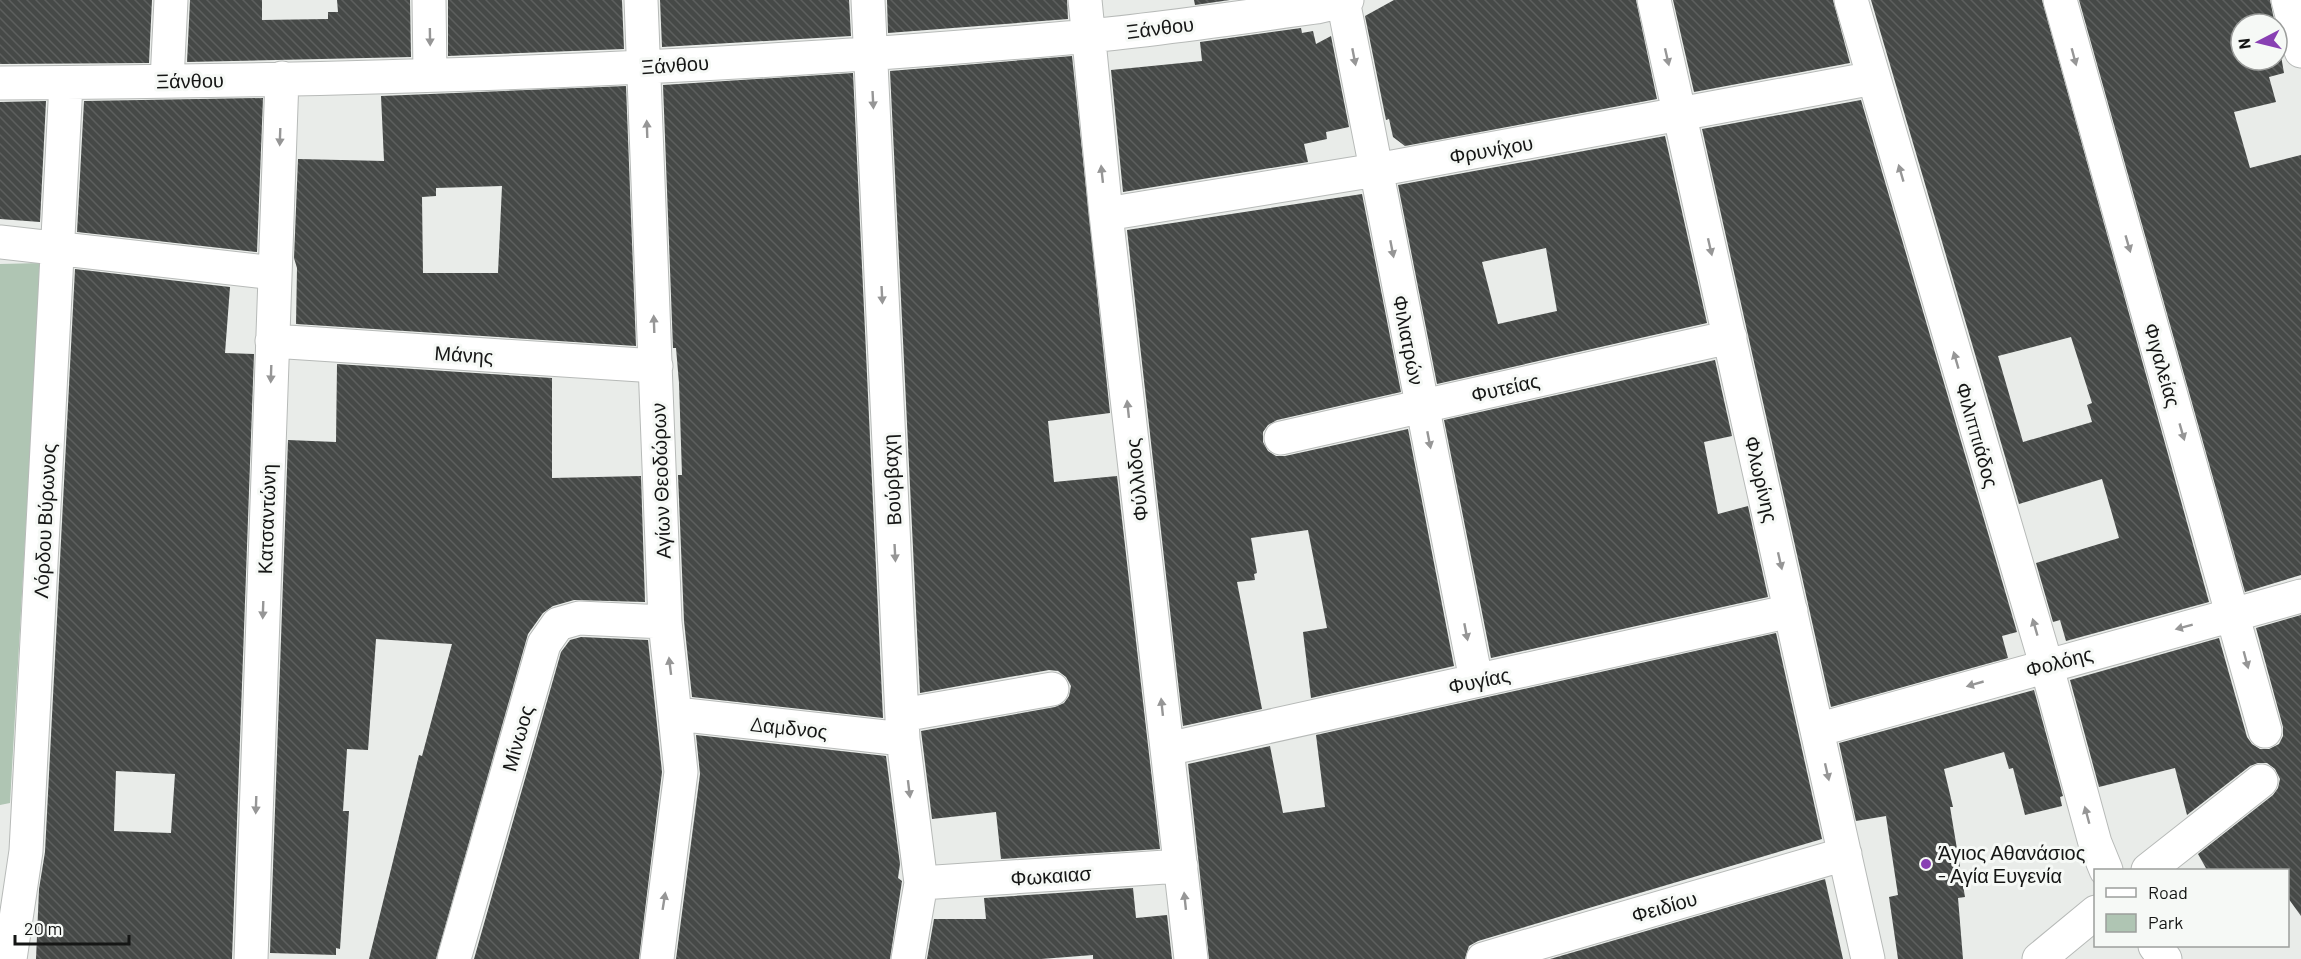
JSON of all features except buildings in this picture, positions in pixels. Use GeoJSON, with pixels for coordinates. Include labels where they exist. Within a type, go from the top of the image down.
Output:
{"type":"FeatureCollection","features":[{"type":"Feature","properties":{"kind":"street"},"geometry":{"type":"LineString","coordinates":[[167,81],[171,0]]}},
{"type":"Feature","properties":{"kind":"street"},"geometry":{"type":"LineString","coordinates":[[429,0],[430,74]]}},
{"type":"Feature","properties":{"kind":"street","name":"Αγίων Θεοδώρων"},"geometry":{"type":"LineString","coordinates":[[641,0],[665,622],[681,772],[657,959]]}},
{"type":"Feature","properties":{"kind":"street","name":"Βούρβαχη"},"geometry":{"type":"LineString","coordinates":[[868,0],[902,727],[921,883],[908,959]]}},
{"type":"Feature","properties":{"kind":"street","name":"Φύλλιδος"},"geometry":{"type":"LineString","coordinates":[[1085,0],[1106,214],[1191,959]]}},
{"type":"Feature","properties":{"kind":"street","name":"Φλωρίνης"},"geometry":{"type":"LineString","coordinates":[[1654,0],[1868,959]]}},
{"type":"Feature","properties":{"kind":"street","name":"Φιλιππιάδος"},"geometry":{"type":"LineString","coordinates":[[1851,0],[2046,664],[2095,843],[2106,869]]}},
{"type":"Feature","properties":{"kind":"street","name":"Φιγαλείας"},"geometry":{"type":"LineString","coordinates":[[2060,0],[2265,731]]}},
{"type":"Feature","properties":{"kind":"street"},"geometry":{"type":"LineString","coordinates":[[2288,0],[2301,51]]}},
{"type":"Feature","properties":{"kind":"street","name":"Ξάνθου"},"geometry":{"type":"LineString","coordinates":[[0,83],[430,74],[644,66],[871,53],[1089,36],[1317,8],[1345,1]]}},
{"type":"Feature","properties":{"kind":"street","name":"Φιλιατρών"},"geometry":{"type":"LineString","coordinates":[[1345,1],[1476,680]]}},
{"type":"Feature","properties":{"kind":"street","name":"Κατσαντώνη"},"geometry":{"type":"LineString","coordinates":[[251,959],[282,78]]}},
{"type":"Feature","properties":{"kind":"street","name":"Φρυνίχου"},"geometry":{"type":"LineString","coordinates":[[1106,214],[1376,170],[1874,78]]}},
{"type":"Feature","properties":{"kind":"street","name":"Λόρδου Βύρωνος"},"geometry":{"type":"LineString","coordinates":[[10,959],[13,849],[58,250],[66,83]]}},
{"type":"Feature","properties":{"kind":"street"},"geometry":{"type":"LineString","coordinates":[[0,242],[275,273]]}},
{"type":"Feature","properties":{"kind":"street","name":"Φυτείας"},"geometry":{"type":"LineString","coordinates":[[1281,438],[1730,337]]}},
{"type":"Feature","properties":{"kind":"street","name":"Μάνης"},"geometry":{"type":"LineString","coordinates":[[272,341],[656,366]]}},
{"type":"Feature","properties":{"kind":"street","name":"Φολόης"},"geometry":{"type":"LineString","coordinates":[[1817,730],[2046,664],[2301,596]]}},
{"type":"Feature","properties":{"kind":"street","name":"Φυγίας"},"geometry":{"type":"LineString","coordinates":[[1167,749],[1791,611]]}},
{"type":"Feature","properties":{"kind":"street","name":"Μίνωος"},"geometry":{"type":"LineString","coordinates":[[454,959],[544,644],[558,624],[579,618],[665,622]]}},
{"type":"Feature","properties":{"kind":"street","name":"Δαμδνος"},"geometry":{"type":"LineString","coordinates":[[676,714],[902,727],[1052,689]]}},
{"type":"Feature","properties":{"kind":"street"},"geometry":{"type":"LineString","coordinates":[[2149,869],[2261,781]]}},
{"type":"Feature","properties":{"kind":"street","name":"Φειδίου"},"geometry":{"type":"LineString","coordinates":[[1483,959],[1522,953],[1845,854]]}},
{"type":"Feature","properties":{"kind":"street","name":"Φωκαιασ"},"geometry":{"type":"LineString","coordinates":[[921,883],[1181,866]]}},
{"type":"Feature","properties":{"kind":"street"},"geometry":{"type":"LineString","coordinates":[[2039,959],[2094,914]]}},
{"type":"Feature","properties":{"kind":"green space"},"geometry":{"type":"Polygon","coordinates":[[[41,263],[10,803],[0,805],[0,264],[41,263]]]}},
{"type":"Feature","properties":{"kind":"place","name":"Άγιος Αθανάσιος - Αγία Ευγενία"},"geometry":{"type":"Point","coordinates":[1926,864]}}]}
